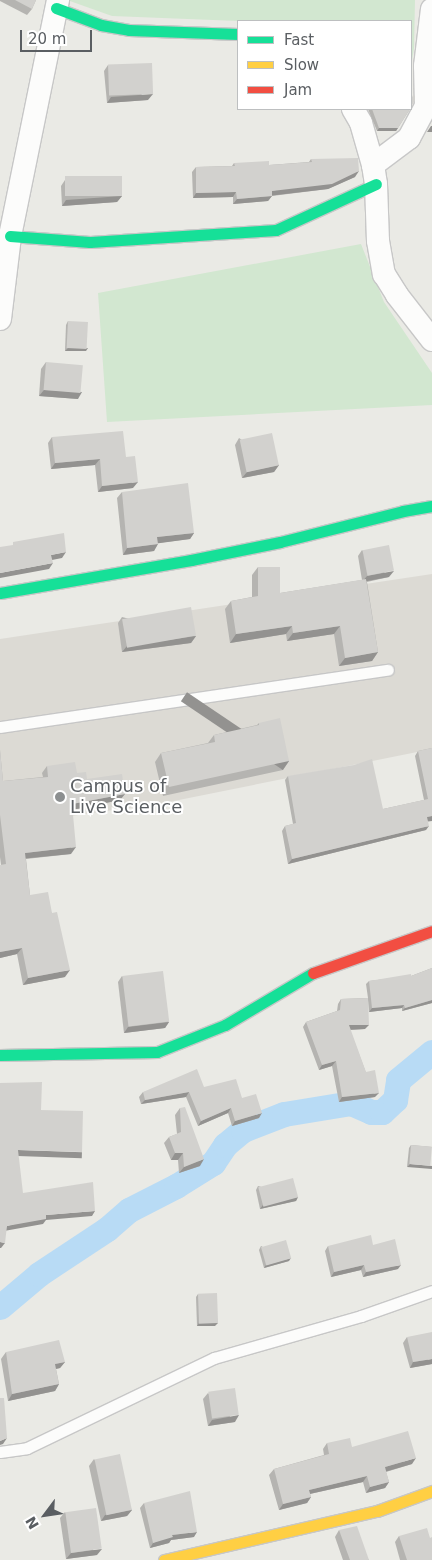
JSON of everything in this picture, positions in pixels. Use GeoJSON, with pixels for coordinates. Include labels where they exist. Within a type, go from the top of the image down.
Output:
{"type":"FeatureCollection","features":[{"type":"Feature","properties":{"kind":"street"},"geometry":{"type":"LineString","coordinates":[[0,319],[10,236],[57,4],[101,25],[129,30],[237,34]]}},
{"type":"Feature","properties":{"kind":"street"},"geometry":{"type":"LineString","coordinates":[[10,236],[90,242],[276,230],[374,174],[409,138],[426,106],[425,66],[432,9]]}},
{"type":"Feature","properties":{"kind":"street"},"geometry":{"type":"LineString","coordinates":[[353,110],[360,123],[374,174],[378,241],[384,274],[397,295],[432,340]]}},
{"type":"Feature","properties":{"kind":"street"},"geometry":{"type":"LineString","coordinates":[[0,593],[191,560],[280,542],[403,511],[432,506]]}},
{"type":"Feature","properties":{"kind":"street"},"geometry":{"type":"LineString","coordinates":[[0,1055],[157,1052],[225,1025],[307,975],[432,931]]}},
{"type":"Feature","properties":{"kind":"street"},"geometry":{"type":"LineString","coordinates":[[164,1560],[377,1511],[432,1491]]}},
{"type":"Feature","properties":{"kind":"lane"},"geometry":{"type":"LineString","coordinates":[[0,727],[388,670]]}},
{"type":"Feature","properties":{"kind":"lane"},"geometry":{"type":"LineString","coordinates":[[0,1452],[27,1448],[214,1358],[361,1316],[432,1291]]}},
{"type":"Feature","properties":{"kind":"shaded area"},"geometry":{"type":"Polygon","coordinates":[[[432,574],[432,749],[164,803],[0,826],[0,639],[432,574]]]}},
{"type":"Feature","properties":{"kind":"green space"},"geometry":{"type":"Polygon","coordinates":[[[67,0],[415,0],[414,48],[412,60],[412,20],[237,21],[112,16],[67,0]]]}},
{"type":"Feature","properties":{"kind":"green space"},"geometry":{"type":"Polygon","coordinates":[[[361,244],[384,302],[432,373],[432,405],[107,422],[98,293],[361,244]]]}},
{"type":"Feature","properties":{"kind":"building"},"geometry":{"type":"Polygon","coordinates":[[[15,0],[36,0],[32,9],[15,0]]]}},
{"type":"Feature","properties":{"kind":"building"},"geometry":{"type":"Polygon","coordinates":[[[152,63],[153,94],[109,96],[108,65],[152,63]]]}},
{"type":"Feature","properties":{"kind":"building"},"geometry":{"type":"Polygon","coordinates":[[[413,95],[415,96],[412,105],[413,95]]]}},
{"type":"Feature","properties":{"kind":"building"},"geometry":{"type":"Polygon","coordinates":[[[372,110],[409,110],[398,128],[379,128],[372,110]]]}},
{"type":"Feature","properties":{"kind":"building"},"geometry":{"type":"Polygon","coordinates":[[[358,158],[359,171],[332,184],[272,191],[272,196],[237,199],[236,192],[196,193],[196,167],[235,166],[234,163],[269,161],[269,165],[312,162],[311,159],[358,158]]]}},
{"type":"Feature","properties":{"kind":"building"},"geometry":{"type":"Polygon","coordinates":[[[65,176],[122,176],[122,196],[65,196],[65,176]]]}},
{"type":"Feature","properties":{"kind":"building"},"geometry":{"type":"Polygon","coordinates":[[[68,321],[88,322],[87,349],[67,348],[68,321]]]}},
{"type":"Feature","properties":{"kind":"building"},"geometry":{"type":"Polygon","coordinates":[[[46,362],[83,365],[80,393],[44,390],[46,362]]]}},
{"type":"Feature","properties":{"kind":"building"},"geometry":{"type":"Polygon","coordinates":[[[123,431],[126,457],[135,456],[138,482],[102,486],[100,459],[55,463],[52,437],[123,431]]]}},
{"type":"Feature","properties":{"kind":"building"},"geometry":{"type":"Polygon","coordinates":[[[272,433],[279,465],[247,472],[240,440],[272,433]]]}},
{"type":"Feature","properties":{"kind":"building"},"geometry":{"type":"Polygon","coordinates":[[[188,483],[194,533],[157,537],[158,544],[127,548],[122,492],[188,483]]]}},
{"type":"Feature","properties":{"kind":"building"},"geometry":{"type":"Polygon","coordinates":[[[64,533],[66,552],[51,555],[53,563],[0,573],[0,547],[13,545],[13,542],[64,533]]]}},
{"type":"Feature","properties":{"kind":"building"},"geometry":{"type":"Polygon","coordinates":[[[389,545],[394,571],[367,576],[362,550],[389,545]]]}},
{"type":"Feature","properties":{"kind":"building"},"geometry":{"type":"Polygon","coordinates":[[[258,567],[280,567],[280,593],[366,579],[378,652],[345,658],[340,626],[293,633],[292,626],[236,634],[231,601],[258,596],[258,567]]]}},
{"type":"Feature","properties":{"kind":"building"},"geometry":{"type":"Polygon","coordinates":[[[191,607],[196,636],[127,648],[122,619],[191,607]]]}},
{"type":"Feature","properties":{"kind":"building"},"geometry":{"type":"Polygon","coordinates":[[[280,718],[289,761],[169,787],[161,753],[215,742],[214,735],[259,725],[259,723],[280,718]]]}},
{"type":"Feature","properties":{"kind":"building"},"geometry":{"type":"Polygon","coordinates":[[[432,748],[432,816],[427,817],[429,826],[292,859],[285,826],[296,823],[288,776],[354,765],[372,759],[383,809],[428,799],[418,751],[432,748]]]}},
{"type":"Feature","properties":{"kind":"building"},"geometry":{"type":"Polygon","coordinates":[[[0,750],[3,781],[48,777],[47,766],[75,762],[77,773],[86,772],[87,779],[122,774],[125,794],[72,804],[76,847],[25,853],[30,895],[48,892],[52,913],[57,912],[70,970],[28,978],[22,948],[0,952],[0,865],[6,864],[0,815],[0,750]]]}},
{"type":"Feature","properties":{"kind":"building"},"geometry":{"type":"Polygon","coordinates":[[[432,968],[432,1000],[405,1008],[404,1005],[372,1008],[369,981],[411,974],[411,976],[432,968]]]}},
{"type":"Feature","properties":{"kind":"building"},"geometry":{"type":"Polygon","coordinates":[[[163,971],[169,1022],[129,1027],[122,976],[163,971]]]}},
{"type":"Feature","properties":{"kind":"building"},"geometry":{"type":"Polygon","coordinates":[[[368,998],[369,1025],[349,1025],[366,1072],[375,1070],[379,1093],[342,1097],[336,1061],[322,1065],[306,1022],[340,1010],[341,999],[368,998]]]}},
{"type":"Feature","properties":{"kind":"building"},"geometry":{"type":"Polygon","coordinates":[[[197,1069],[204,1087],[236,1079],[242,1098],[256,1094],[262,1113],[235,1121],[231,1108],[201,1121],[189,1092],[145,1100],[143,1092],[197,1069]]]}},
{"type":"Feature","properties":{"kind":"building"},"geometry":{"type":"Polygon","coordinates":[[[42,1082],[41,1110],[83,1111],[82,1152],[18,1150],[23,1193],[93,1182],[95,1211],[46,1215],[46,1219],[7,1226],[5,1243],[0,1242],[0,1083],[42,1082]]]}},
{"type":"Feature","properties":{"kind":"building"},"geometry":{"type":"Polygon","coordinates":[[[185,1107],[204,1159],[184,1167],[183,1153],[175,1153],[169,1137],[181,1132],[180,1108],[185,1107]]]}},
{"type":"Feature","properties":{"kind":"building"},"geometry":{"type":"Polygon","coordinates":[[[411,1145],[432,1147],[430,1166],[409,1164],[411,1145]]]}},
{"type":"Feature","properties":{"kind":"building"},"geometry":{"type":"Polygon","coordinates":[[[293,1178],[298,1197],[263,1207],[258,1187],[293,1178]]]}},
{"type":"Feature","properties":{"kind":"building"},"geometry":{"type":"Polygon","coordinates":[[[371,1235],[373,1245],[395,1239],[401,1265],[366,1272],[364,1265],[334,1272],[328,1246],[371,1235]]]}},
{"type":"Feature","properties":{"kind":"building"},"geometry":{"type":"Polygon","coordinates":[[[286,1240],[291,1258],[266,1265],[261,1247],[286,1240]]]}},
{"type":"Feature","properties":{"kind":"building"},"geometry":{"type":"Polygon","coordinates":[[[217,1293],[218,1323],[199,1324],[198,1294],[217,1293]]]}},
{"type":"Feature","properties":{"kind":"building"},"geometry":{"type":"Polygon","coordinates":[[[432,1332],[432,1359],[413,1362],[407,1337],[432,1332]]]}},
{"type":"Feature","properties":{"kind":"building"},"geometry":{"type":"Polygon","coordinates":[[[59,1340],[65,1362],[55,1364],[59,1384],[12,1394],[6,1352],[59,1340]]]}},
{"type":"Feature","properties":{"kind":"building"},"geometry":{"type":"Polygon","coordinates":[[[235,1388],[239,1415],[212,1418],[208,1392],[235,1388]]]}},
{"type":"Feature","properties":{"kind":"building"},"geometry":{"type":"Polygon","coordinates":[[[0,1398],[4,1398],[7,1438],[0,1441],[0,1398]]]}},
{"type":"Feature","properties":{"kind":"building"},"geometry":{"type":"Polygon","coordinates":[[[408,1431],[416,1458],[385,1467],[389,1482],[370,1487],[367,1476],[309,1490],[311,1497],[283,1504],[274,1469],[329,1454],[327,1443],[350,1438],[352,1447],[408,1431]]]}},
{"type":"Feature","properties":{"kind":"building"},"geometry":{"type":"Polygon","coordinates":[[[120,1454],[132,1510],[106,1515],[95,1459],[120,1454]]]}},
{"type":"Feature","properties":{"kind":"building"},"geometry":{"type":"Polygon","coordinates":[[[190,1491],[197,1532],[172,1535],[173,1537],[153,1543],[144,1503],[190,1491]]]}},
{"type":"Feature","properties":{"kind":"building"},"geometry":{"type":"Polygon","coordinates":[[[96,1508],[102,1549],[71,1553],[65,1512],[96,1508]]]}},
{"type":"Feature","properties":{"kind":"building"},"geometry":{"type":"Polygon","coordinates":[[[357,1526],[369,1560],[350,1560],[339,1530],[357,1526]]]}},
{"type":"Feature","properties":{"kind":"building"},"geometry":{"type":"Polygon","coordinates":[[[427,1528],[430,1538],[432,1537],[432,1560],[407,1560],[399,1536],[427,1528]]]}},
{"type":"Feature","properties":{"kind":"waterway"},"geometry":{"type":"LineString","coordinates":[[0,1307],[39,1274],[107,1229],[129,1210],[176,1186],[213,1163],[225,1145],[243,1130],[284,1114],[351,1103],[371,1112],[382,1112],[395,1100],[398,1080],[432,1052]]}},
{"type":"Feature","properties":{"kind":"traffic: fast"},"geometry":{"type":"LineString","coordinates":[[56,8],[101,25],[129,30],[237,34]]}},
{"type":"Feature","properties":{"kind":"traffic: fast"},"geometry":{"type":"LineString","coordinates":[[10,236],[90,242],[276,230],[376,184]]}},
{"type":"Feature","properties":{"kind":"traffic: fast"},"geometry":{"type":"LineString","coordinates":[[0,593],[191,560],[280,542],[403,511],[432,506]]}},
{"type":"Feature","properties":{"kind":"traffic: fast"},"geometry":{"type":"LineString","coordinates":[[0,1055],[157,1052],[225,1025],[313,973]]}},
{"type":"Feature","properties":{"kind":"traffic: slow"},"geometry":{"type":"LineString","coordinates":[[164,1560],[377,1511],[432,1491]]}},
{"type":"Feature","properties":{"kind":"traffic: jam"},"geometry":{"type":"LineString","coordinates":[[313,973],[432,931]]}},
{"type":"Feature","properties":{"kind":"place","name":"Campus of Live Science"},"geometry":{"type":"Point","coordinates":[60,797]}}]}
